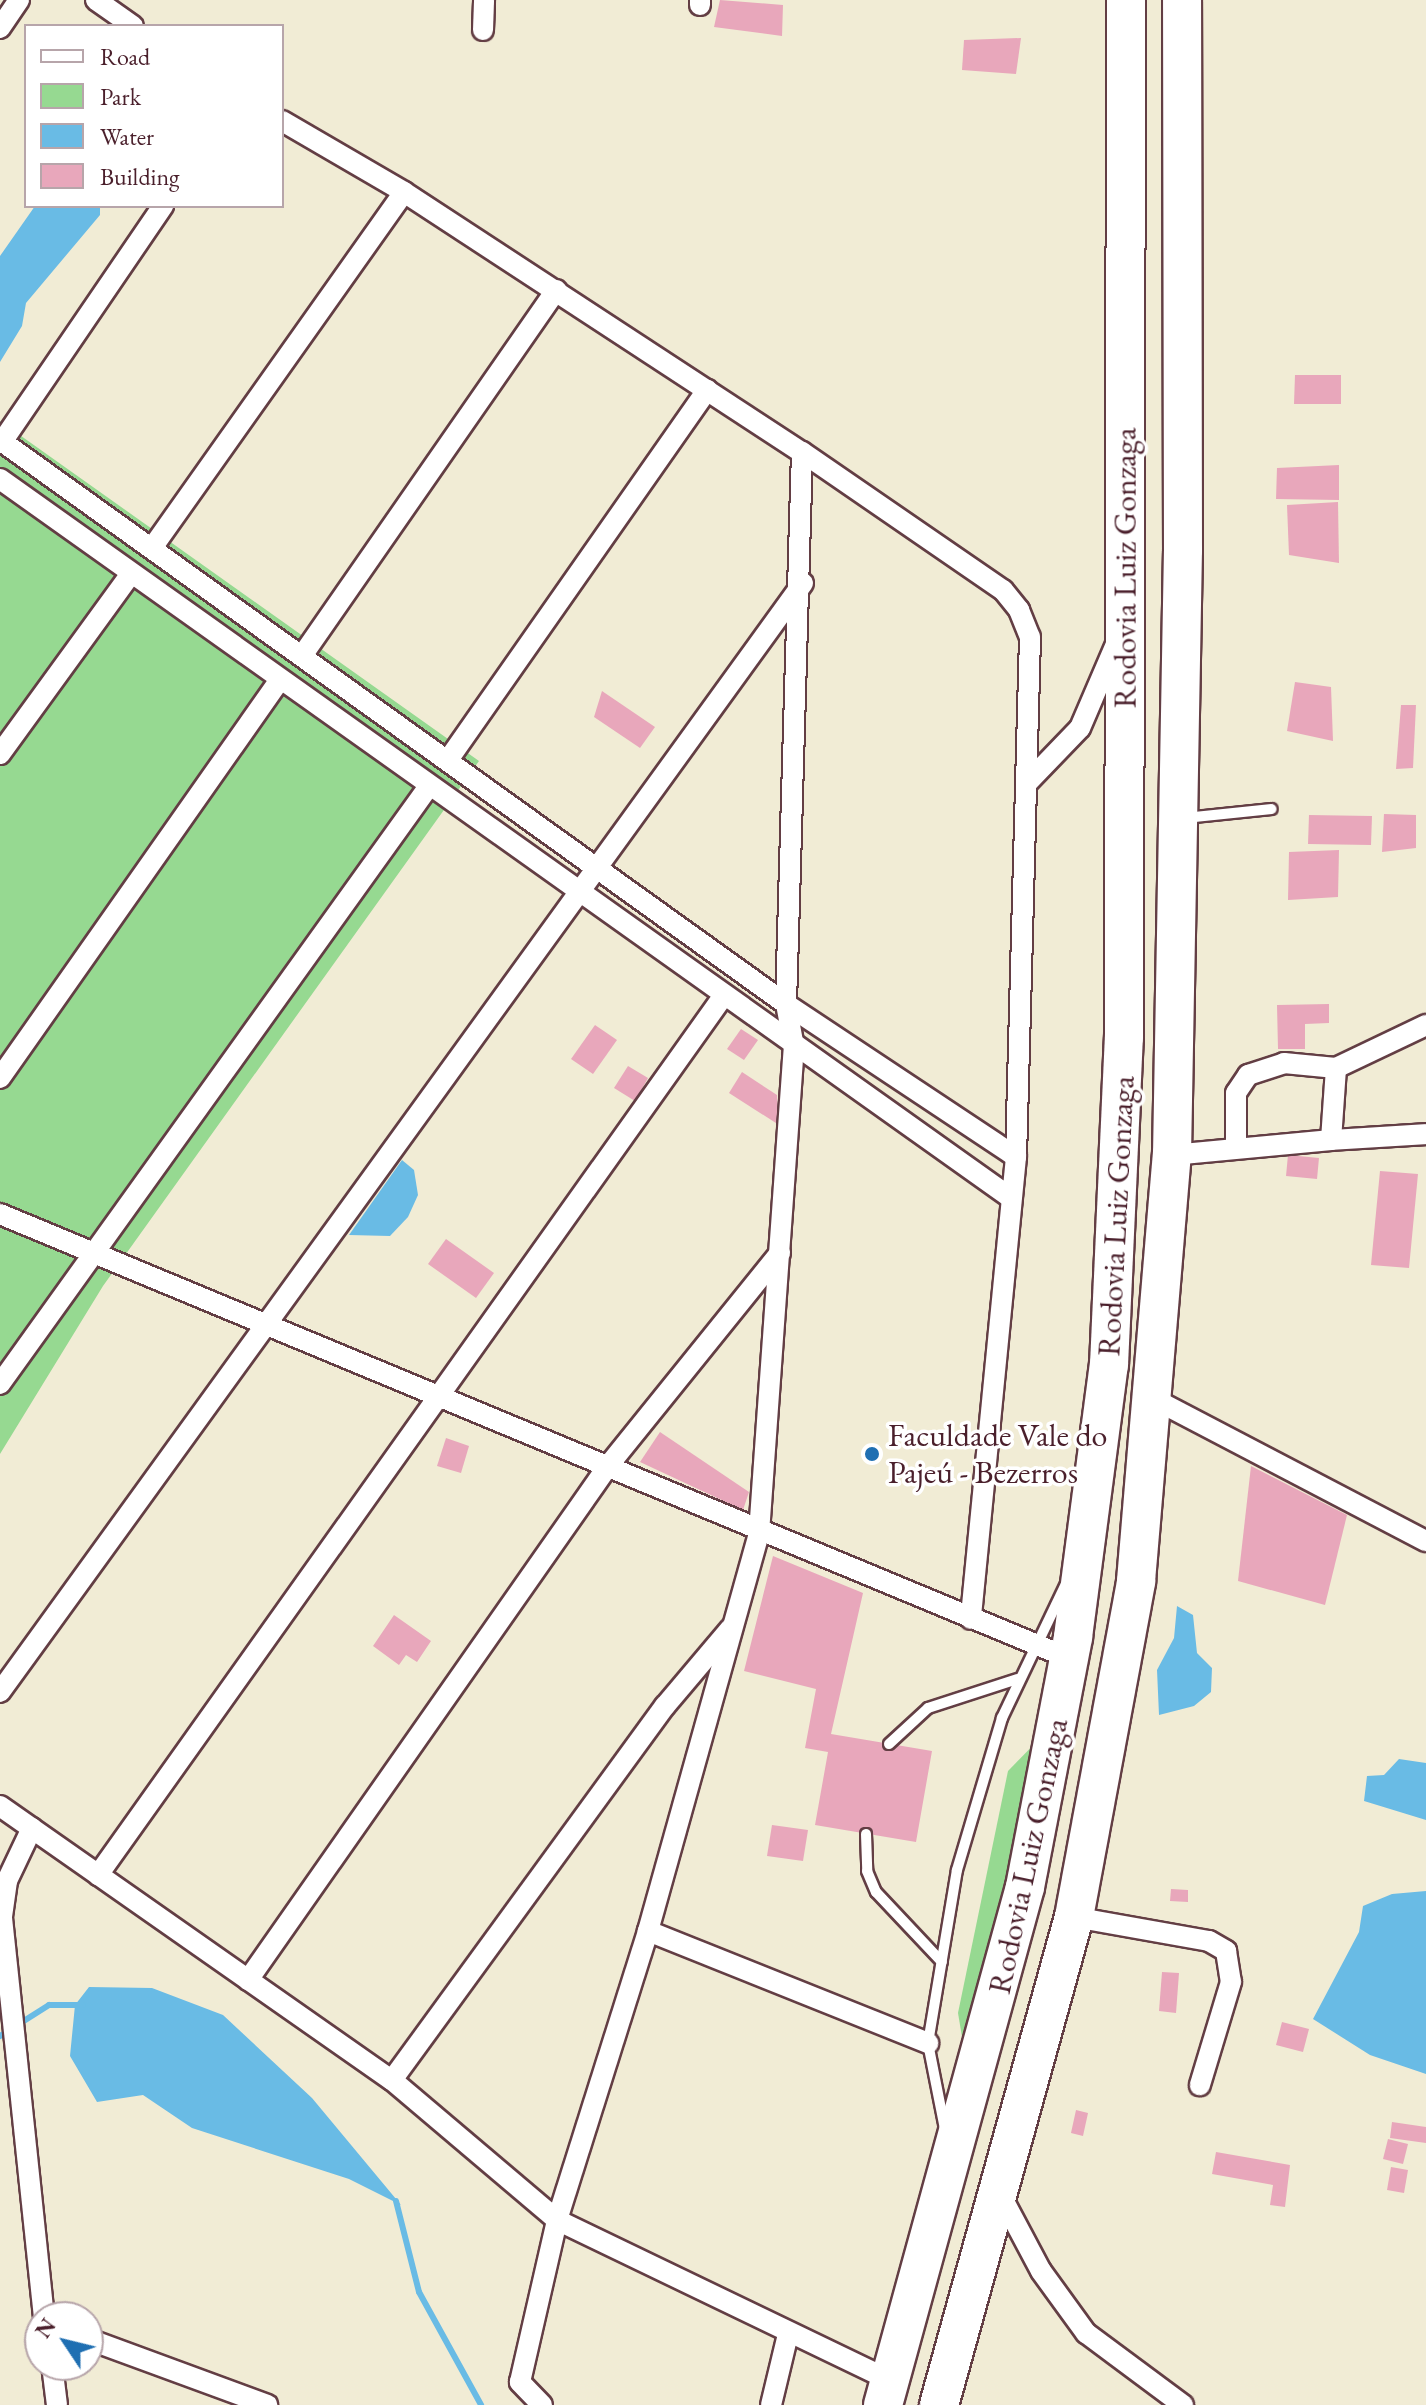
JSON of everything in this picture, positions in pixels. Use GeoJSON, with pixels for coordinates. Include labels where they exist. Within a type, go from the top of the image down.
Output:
{"type":"FeatureCollection","features":[{"type":"Feature","properties":{"kind":"highway","name":"Rodovia Luiz Gonzaga"},"geometry":{"type":"LineString","coordinates":[[886,2393],[1025,1887],[1052,1651],[1088,1541],[1121,1201],[1126,0]]}},
{"type":"Feature","properties":{"kind":"highway","name":"Rodovia Luiz Gonzaga"},"geometry":{"type":"LineString","coordinates":[[939,2405],[1074,1917],[1117,1704],[1154,1399],[1172,1155],[1179,819],[1182,0]]}},
{"type":"Feature","properties":{"kind":"street"},"geometry":{"type":"LineString","coordinates":[[0,28],[19,0]]}},
{"type":"Feature","properties":{"kind":"street"},"geometry":{"type":"LineString","coordinates":[[96,0],[130,24]]}},
{"type":"Feature","properties":{"kind":"street"},"geometry":{"type":"LineString","coordinates":[[483,30],[484,0]]}},
{"type":"Feature","properties":{"kind":"street"},"geometry":{"type":"LineString","coordinates":[[284,122],[404,192],[802,452],[1003,590],[1019,610],[1030,637],[1016,1157],[971,1619]]}},
{"type":"Feature","properties":{"kind":"street"},"geometry":{"type":"LineString","coordinates":[[152,548],[404,192]]}},
{"type":"Feature","properties":{"kind":"street"},"geometry":{"type":"LineString","coordinates":[[162,208],[1,441],[304,653],[786,1004],[1016,1157]]}},
{"type":"Feature","properties":{"kind":"street"},"geometry":{"type":"LineString","coordinates":[[304,653],[556,290]]}},
{"type":"Feature","properties":{"kind":"street"},"geometry":{"type":"LineString","coordinates":[[448,760],[707,390]]}},
{"type":"Feature","properties":{"kind":"street"},"geometry":{"type":"LineString","coordinates":[[542,2405],[520,2382],[557,2220],[648,1931],[759,1533],[794,1047],[786,1004],[803,583],[802,452]]}},
{"type":"Feature","properties":{"kind":"street"},"geometry":{"type":"LineString","coordinates":[[0,479],[130,575],[1011,1198]]}},
{"type":"Feature","properties":{"kind":"street"},"geometry":{"type":"LineString","coordinates":[[0,754],[130,575]]}},
{"type":"Feature","properties":{"kind":"street"},"geometry":{"type":"LineString","coordinates":[[0,1692],[263,1322],[580,894],[803,583]]}},
{"type":"Feature","properties":{"kind":"street"},"geometry":{"type":"LineString","coordinates":[[1027,783],[1080,728],[1123,625]]}},
{"type":"Feature","properties":{"kind":"street"},"geometry":{"type":"LineString","coordinates":[[0,1078],[280,680]]}},
{"type":"Feature","properties":{"kind":"street"},"geometry":{"type":"LineString","coordinates":[[0,1384],[429,786]]}},
{"type":"Feature","properties":{"kind":"street"},"geometry":{"type":"LineString","coordinates":[[98,1875],[724,995]]}},
{"type":"Feature","properties":{"kind":"street"},"geometry":{"type":"LineString","coordinates":[[1236,1145],[1236,1093],[1248,1075],[1284,1063],[1336,1068],[1426,1025]]}},
{"type":"Feature","properties":{"kind":"street"},"geometry":{"type":"LineString","coordinates":[[1331,1140],[1336,1068]]}},
{"type":"Feature","properties":{"kind":"street"},"geometry":{"type":"LineString","coordinates":[[1172,1155],[1236,1145],[1426,1134]]}},
{"type":"Feature","properties":{"kind":"street"},"geometry":{"type":"LineString","coordinates":[[0,1214],[263,1322],[437,1398],[608,1466],[759,1533],[1052,1651]]}},
{"type":"Feature","properties":{"kind":"street"},"geometry":{"type":"LineString","coordinates":[[248,1980],[608,1466],[780,1253]]}},
{"type":"Feature","properties":{"kind":"street"},"geometry":{"type":"LineString","coordinates":[[1154,1399],[1426,1541]]}},
{"type":"Feature","properties":{"kind":"street"},"geometry":{"type":"LineString","coordinates":[[392,2080],[665,1706],[735,1623]]}},
{"type":"Feature","properties":{"kind":"street"},"geometry":{"type":"LineString","coordinates":[[0,1806],[392,2080],[557,2220],[788,2334],[886,2393]]}},
{"type":"Feature","properties":{"kind":"street"},"geometry":{"type":"LineString","coordinates":[[32,1828],[7,1881],[2,1918],[43,2301]]}},
{"type":"Feature","properties":{"kind":"street"},"geometry":{"type":"LineString","coordinates":[[1074,1917],[1209,1941],[1226,1951],[1231,1982],[1200,2085]]}},
{"type":"Feature","properties":{"kind":"street"},"geometry":{"type":"LineString","coordinates":[[648,1931],[928,2043]]}},
{"type":"Feature","properties":{"kind":"street"},"geometry":{"type":"LineString","coordinates":[[999,2192],[1041,2271],[1086,2333],[1183,2405]]}},
{"type":"Feature","properties":{"kind":"street"},"geometry":{"type":"LineString","coordinates":[[771,2405],[788,2334]]}},
{"type":"Feature","properties":{"kind":"street"},"geometry":{"type":"LineString","coordinates":[[104,2345],[267,2405]]}},
{"type":"Feature","properties":{"kind":"street"},"geometry":{"type":"LineString","coordinates":[[54,2381],[57,2405]]}},
{"type":"Feature","properties":{"kind":"lane"},"geometry":{"type":"LineString","coordinates":[[1179,819],[1272,809]]}},
{"type":"Feature","properties":{"kind":"lane"},"geometry":{"type":"LineString","coordinates":[[889,1744],[928,1708],[1017,1679],[1052,1651]]}},
{"type":"Feature","properties":{"kind":"lane"},"geometry":{"type":"LineString","coordinates":[[951,2157],[928,2043],[957,1870],[1017,1679]]}},
{"type":"Feature","properties":{"kind":"lane"},"geometry":{"type":"LineString","coordinates":[[866,1834],[867,1871],[876,1892],[942,1962]]}},
{"type":"Feature","properties":{"kind":"green space"},"geometry":{"type":"Polygon","coordinates":[[[0,421],[479,761],[103,1286],[0,1454],[0,421]]]}},
{"type":"Feature","properties":{"kind":"green space"},"geometry":{"type":"Polygon","coordinates":[[[1054,1724],[965,2055],[958,2013],[1008,1771],[1054,1724]]]}},
{"type":"Feature","properties":{"kind":"water"},"geometry":{"type":"Polygon","coordinates":[[[34,208],[100,208],[100,215],[26,303],[22,326],[0,362],[0,256],[34,208]]]}},
{"type":"Feature","properties":{"kind":"water"},"geometry":{"type":"Polygon","coordinates":[[[402,1160],[414,1170],[418,1195],[408,1217],[390,1236],[349,1235],[402,1160]]]}},
{"type":"Feature","properties":{"kind":"water"},"geometry":{"type":"Polygon","coordinates":[[[1177,1606],[1193,1615],[1197,1653],[1212,1668],[1211,1692],[1194,1706],[1159,1715],[1157,1670],[1174,1638],[1177,1606]]]}},
{"type":"Feature","properties":{"kind":"water"},"geometry":{"type":"Polygon","coordinates":[[[1399,1759],[1426,1763],[1426,1820],[1364,1801],[1367,1776],[1384,1775],[1399,1759]]]}},
{"type":"Feature","properties":{"kind":"water"},"geometry":{"type":"Polygon","coordinates":[[[1426,1891],[1426,2074],[1370,2055],[1313,2019],[1359,1932],[1363,1906],[1392,1894],[1426,1891]]]}},
{"type":"Feature","properties":{"kind":"water"},"geometry":{"type":"Polygon","coordinates":[[[89,1987],[152,1988],[223,2015],[312,2098],[401,2205],[349,2179],[192,2128],[143,2095],[97,2102],[70,2056],[75,2005],[89,1987]]]}},
{"type":"Feature","properties":{"kind":"building"},"geometry":{"type":"Polygon","coordinates":[[[720,0],[783,5],[782,36],[714,27],[720,0]]]}},
{"type":"Feature","properties":{"kind":"building"},"geometry":{"type":"Polygon","coordinates":[[[1021,38],[1016,74],[962,70],[964,40],[1021,38]]]}},
{"type":"Feature","properties":{"kind":"building"},"geometry":{"type":"Polygon","coordinates":[[[1295,375],[1341,375],[1341,404],[1294,404],[1295,375]]]}},
{"type":"Feature","properties":{"kind":"building"},"geometry":{"type":"Polygon","coordinates":[[[1339,465],[1339,500],[1276,499],[1277,468],[1339,465]]]}},
{"type":"Feature","properties":{"kind":"building"},"geometry":{"type":"Polygon","coordinates":[[[1338,502],[1339,563],[1289,555],[1287,505],[1338,502]]]}},
{"type":"Feature","properties":{"kind":"building"},"geometry":{"type":"Polygon","coordinates":[[[1295,682],[1331,687],[1333,741],[1287,731],[1295,682]]]}},
{"type":"Feature","properties":{"kind":"building"},"geometry":{"type":"Polygon","coordinates":[[[602,691],[655,727],[640,748],[594,717],[602,691]]]}},
{"type":"Feature","properties":{"kind":"building"},"geometry":{"type":"Polygon","coordinates":[[[1401,705],[1416,705],[1413,768],[1396,769],[1401,705]]]}},
{"type":"Feature","properties":{"kind":"building"},"geometry":{"type":"Polygon","coordinates":[[[1384,814],[1416,815],[1416,848],[1382,852],[1384,814]]]}},
{"type":"Feature","properties":{"kind":"building"},"geometry":{"type":"Polygon","coordinates":[[[1309,815],[1372,816],[1371,845],[1308,844],[1309,815]]]}},
{"type":"Feature","properties":{"kind":"building"},"geometry":{"type":"Polygon","coordinates":[[[1339,850],[1338,897],[1288,900],[1289,852],[1339,850]]]}},
{"type":"Feature","properties":{"kind":"building"},"geometry":{"type":"Polygon","coordinates":[[[1329,1004],[1329,1023],[1305,1024],[1305,1049],[1278,1049],[1277,1005],[1329,1004]]]}},
{"type":"Feature","properties":{"kind":"building"},"geometry":{"type":"Polygon","coordinates":[[[595,1025],[617,1040],[593,1074],[571,1059],[595,1025]]]}},
{"type":"Feature","properties":{"kind":"building"},"geometry":{"type":"Polygon","coordinates":[[[741,1029],[758,1040],[744,1060],[727,1049],[741,1029]]]}},
{"type":"Feature","properties":{"kind":"building"},"geometry":{"type":"Polygon","coordinates":[[[628,1066],[648,1078],[635,1101],[614,1088],[628,1066]]]}},
{"type":"Feature","properties":{"kind":"building"},"geometry":{"type":"Polygon","coordinates":[[[742,1072],[777,1095],[779,1125],[729,1093],[742,1072]]]}},
{"type":"Feature","properties":{"kind":"building"},"geometry":{"type":"Polygon","coordinates":[[[1288,1155],[1319,1158],[1317,1179],[1286,1176],[1288,1155]]]}},
{"type":"Feature","properties":{"kind":"building"},"geometry":{"type":"Polygon","coordinates":[[[1380,1171],[1418,1174],[1409,1268],[1371,1265],[1380,1171]]]}},
{"type":"Feature","properties":{"kind":"building"},"geometry":{"type":"Polygon","coordinates":[[[446,1239],[494,1273],[476,1298],[428,1264],[446,1239]]]}},
{"type":"Feature","properties":{"kind":"building"},"geometry":{"type":"Polygon","coordinates":[[[660,1432],[749,1492],[743,1510],[640,1462],[660,1432]]]}},
{"type":"Feature","properties":{"kind":"building"},"geometry":{"type":"Polygon","coordinates":[[[446,1438],[469,1446],[461,1473],[437,1466],[446,1438]]]}},
{"type":"Feature","properties":{"kind":"building"},"geometry":{"type":"Polygon","coordinates":[[[1251,1466],[1347,1515],[1325,1605],[1238,1581],[1251,1466]]]}},
{"type":"Feature","properties":{"kind":"building"},"geometry":{"type":"Polygon","coordinates":[[[773,1556],[863,1593],[831,1734],[932,1751],[916,1842],[815,1825],[828,1752],[805,1748],[816,1689],[744,1671],[773,1556]]]}},
{"type":"Feature","properties":{"kind":"building"},"geometry":{"type":"Polygon","coordinates":[[[394,1615],[431,1641],[417,1662],[406,1655],[399,1665],[373,1646],[394,1615]]]}},
{"type":"Feature","properties":{"kind":"building"},"geometry":{"type":"Polygon","coordinates":[[[772,1825],[808,1830],[803,1861],[767,1856],[772,1825]]]}},
{"type":"Feature","properties":{"kind":"building"},"geometry":{"type":"Polygon","coordinates":[[[1171,1889],[1188,1890],[1188,1902],[1170,1901],[1171,1889]]]}},
{"type":"Feature","properties":{"kind":"building"},"geometry":{"type":"Polygon","coordinates":[[[1162,1972],[1179,1973],[1176,2013],[1159,2011],[1162,1972]]]}},
{"type":"Feature","properties":{"kind":"building"},"geometry":{"type":"Polygon","coordinates":[[[1282,2022],[1309,2029],[1303,2052],[1276,2045],[1282,2022]]]}},
{"type":"Feature","properties":{"kind":"building"},"geometry":{"type":"Polygon","coordinates":[[[1076,2110],[1088,2113],[1083,2136],[1071,2133],[1076,2110]]]}},
{"type":"Feature","properties":{"kind":"building"},"geometry":{"type":"Polygon","coordinates":[[[1392,2122],[1426,2127],[1426,2143],[1390,2138],[1392,2122]]]}},
{"type":"Feature","properties":{"kind":"building"},"geometry":{"type":"Polygon","coordinates":[[[1388,2139],[1408,2144],[1403,2164],[1383,2159],[1388,2139]]]}},
{"type":"Feature","properties":{"kind":"building"},"geometry":{"type":"Polygon","coordinates":[[[1216,2152],[1290,2165],[1285,2207],[1270,2205],[1273,2185],[1212,2174],[1216,2152]]]}},
{"type":"Feature","properties":{"kind":"building"},"geometry":{"type":"Polygon","coordinates":[[[1391,2167],[1408,2170],[1404,2193],[1387,2190],[1391,2167]]]}},
{"type":"Feature","properties":{"kind":"waterway"},"geometry":{"type":"LineString","coordinates":[[0,2036],[49,2005],[83,2005]]}},
{"type":"Feature","properties":{"kind":"waterway"},"geometry":{"type":"LineString","coordinates":[[396,2201],[419,2292],[481,2405]]}},
{"type":"Feature","properties":{"kind":"place","name":"Faculdade Vale do Pajeú - Bezerros"},"geometry":{"type":"Point","coordinates":[872,1454]}}]}
